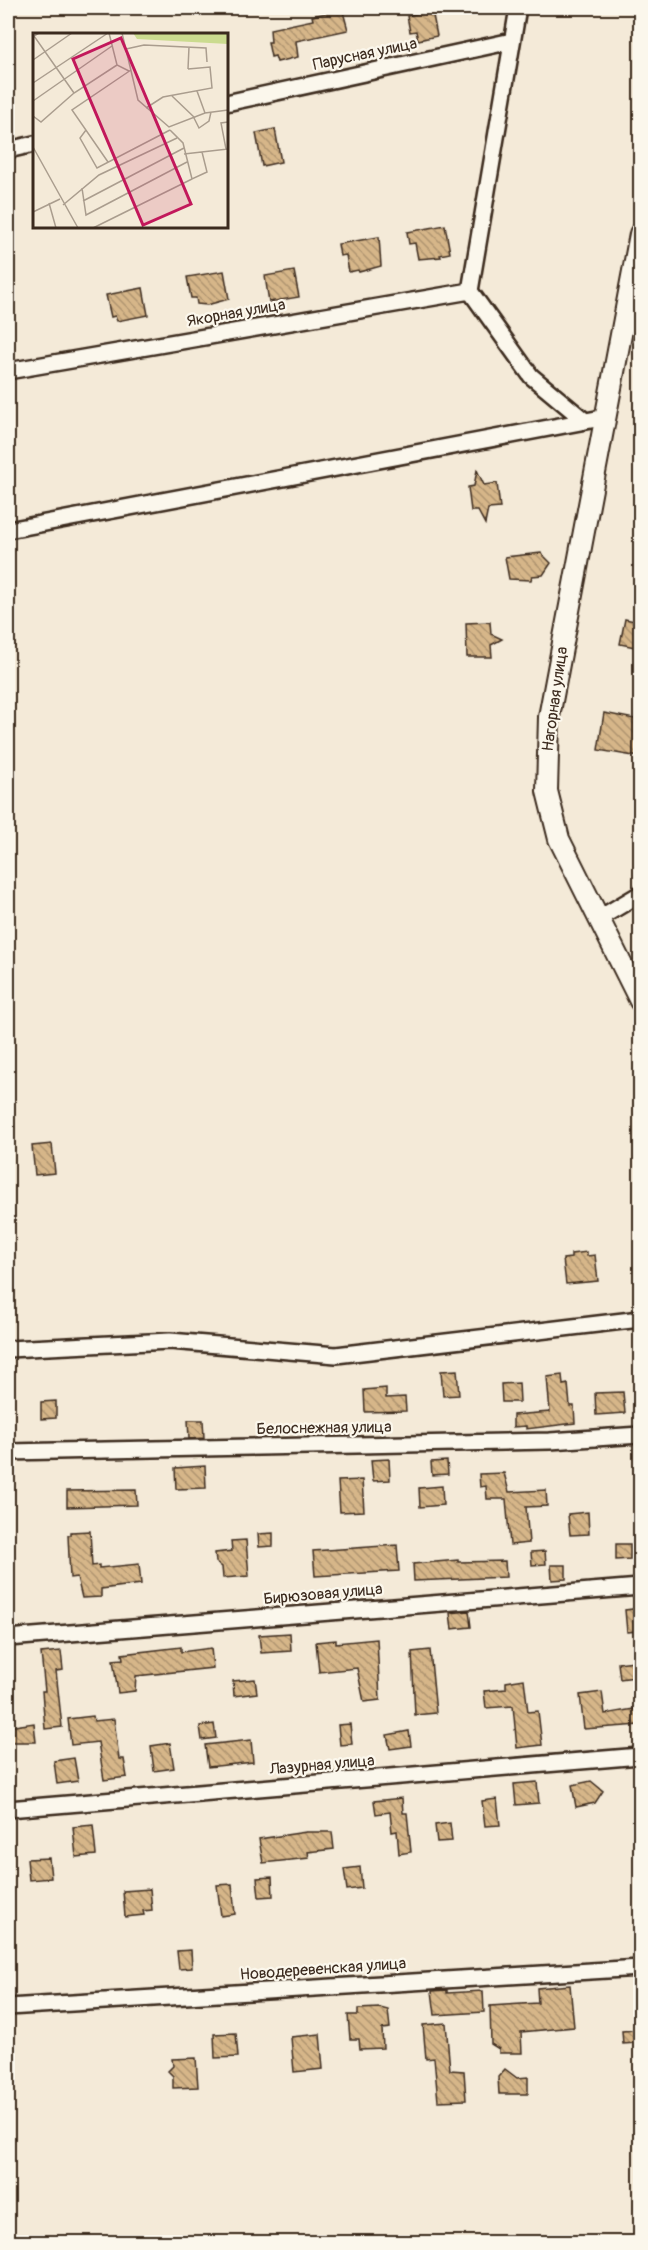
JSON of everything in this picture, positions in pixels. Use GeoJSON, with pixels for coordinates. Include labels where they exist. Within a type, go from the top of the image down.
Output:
{"type":"FeatureCollection","features":[{"type":"Feature","properties":{"kind":"street"},"geometry":{"type":"LineString","coordinates":[[518,8],[470,291],[531,376],[585,421]]}},
{"type":"Feature","properties":{"kind":"street","name":"Парусная улица"},"geometry":{"type":"LineString","coordinates":[[228,103],[512,41]]}},
{"type":"Feature","properties":{"kind":"street"},"geometry":{"type":"LineString","coordinates":[[8,150],[33,144]]}},
{"type":"Feature","properties":{"kind":"street","name":"Нагорная улица"},"geometry":{"type":"LineString","coordinates":[[640,234],[551,706],[547,753],[547,790],[559,839],[640,1001]]}},
{"type":"Feature","properties":{"kind":"street","name":"Якорная улица"},"geometry":{"type":"LineString","coordinates":[[8,371],[470,291]]}},
{"type":"Feature","properties":{"kind":"street"},"geometry":{"type":"LineString","coordinates":[[8,530],[607,417]]}},
{"type":"Feature","properties":{"kind":"street"},"geometry":{"type":"LineString","coordinates":[[598,919],[640,894]]}},
{"type":"Feature","properties":{"kind":"street"},"geometry":{"type":"LineString","coordinates":[[8,1349],[170,1341],[336,1355],[640,1319]]}},
{"type":"Feature","properties":{"kind":"street","name":"Белоснежная улица"},"geometry":{"type":"LineString","coordinates":[[8,1452],[550,1441],[640,1435]]}},
{"type":"Feature","properties":{"kind":"street","name":"Бирюзовая улица"},"geometry":{"type":"LineString","coordinates":[[8,1638],[640,1587]]}},
{"type":"Feature","properties":{"kind":"street","name":"Лазурная улица"},"geometry":{"type":"LineString","coordinates":[[8,1809],[640,1756]]}},
{"type":"Feature","properties":{"kind":"street","name":"Новодеревенская улица"},"geometry":{"type":"LineString","coordinates":[[8,2007],[640,1968]]}},
{"type":"Feature","properties":{"kind":"building"},"geometry":{"type":"Polygon","coordinates":[[[330,8],[342,8],[348,30],[296,41],[298,57],[277,62],[275,56],[271,57],[268,42],[271,42],[270,29],[313,20],[312,16],[331,12],[330,8]]]}},
{"type":"Feature","properties":{"kind":"building"},"geometry":{"type":"Polygon","coordinates":[[[432,10],[437,36],[418,40],[416,31],[410,32],[407,16],[432,10]]]}},
{"type":"Feature","properties":{"kind":"building"},"geometry":{"type":"Polygon","coordinates":[[[275,129],[281,162],[262,166],[256,133],[275,129]]]}},
{"type":"Feature","properties":{"kind":"building"},"geometry":{"type":"Polygon","coordinates":[[[445,225],[450,253],[440,255],[441,257],[418,259],[415,243],[409,244],[407,232],[445,225]]]}},
{"type":"Feature","properties":{"kind":"building"},"geometry":{"type":"Polygon","coordinates":[[[379,237],[381,266],[359,272],[358,270],[349,272],[346,255],[340,256],[338,244],[379,237]]]}},
{"type":"Feature","properties":{"kind":"building"},"geometry":{"type":"Polygon","coordinates":[[[224,271],[229,299],[207,305],[197,304],[196,298],[191,298],[187,277],[224,271]]]}},
{"type":"Feature","properties":{"kind":"building"},"geometry":{"type":"Polygon","coordinates":[[[294,271],[299,297],[269,302],[265,276],[294,271]]]}},
{"type":"Feature","properties":{"kind":"building"},"geometry":{"type":"Polygon","coordinates":[[[143,288],[148,315],[117,321],[115,316],[111,317],[106,295],[143,288]]]}},
{"type":"Feature","properties":{"kind":"building"},"geometry":{"type":"Polygon","coordinates":[[[477,470],[484,485],[497,483],[500,508],[488,509],[485,524],[478,511],[471,511],[468,487],[474,486],[477,470]]]}},
{"type":"Feature","properties":{"kind":"building"},"geometry":{"type":"Polygon","coordinates":[[[541,553],[551,563],[543,575],[532,576],[531,580],[509,579],[505,557],[541,553]]]}},
{"type":"Feature","properties":{"kind":"building"},"geometry":{"type":"Polygon","coordinates":[[[625,619],[640,622],[640,648],[620,644],[625,619]]]}},
{"type":"Feature","properties":{"kind":"building"},"geometry":{"type":"Polygon","coordinates":[[[490,622],[491,634],[502,639],[491,645],[492,657],[467,657],[466,623],[490,622]]]}},
{"type":"Feature","properties":{"kind":"building"},"geometry":{"type":"Polygon","coordinates":[[[604,713],[640,720],[640,757],[598,750],[604,713]]]}},
{"type":"Feature","properties":{"kind":"building"},"geometry":{"type":"Polygon","coordinates":[[[52,1144],[55,1173],[35,1175],[32,1146],[52,1144]]]}},
{"type":"Feature","properties":{"kind":"building"},"geometry":{"type":"Polygon","coordinates":[[[587,1252],[587,1256],[595,1255],[598,1281],[566,1284],[563,1259],[571,1258],[571,1254],[587,1252]]]}},
{"type":"Feature","properties":{"kind":"building"},"geometry":{"type":"Polygon","coordinates":[[[457,1370],[459,1395],[443,1396],[441,1371],[457,1370]]]}},
{"type":"Feature","properties":{"kind":"building"},"geometry":{"type":"Polygon","coordinates":[[[562,1375],[563,1385],[568,1384],[570,1406],[574,1406],[575,1423],[526,1429],[526,1426],[513,1427],[513,1415],[550,1412],[547,1377],[562,1375]]]}},
{"type":"Feature","properties":{"kind":"building"},"geometry":{"type":"Polygon","coordinates":[[[519,1383],[520,1402],[502,1402],[501,1384],[519,1383]]]}},
{"type":"Feature","properties":{"kind":"building"},"geometry":{"type":"Polygon","coordinates":[[[386,1388],[386,1398],[405,1397],[406,1411],[365,1412],[364,1390],[386,1388]]]}},
{"type":"Feature","properties":{"kind":"building"},"geometry":{"type":"Polygon","coordinates":[[[623,1392],[625,1413],[596,1415],[595,1393],[623,1392]]]}},
{"type":"Feature","properties":{"kind":"building"},"geometry":{"type":"Polygon","coordinates":[[[56,1401],[56,1418],[41,1419],[41,1402],[56,1401]]]}},
{"type":"Feature","properties":{"kind":"building"},"geometry":{"type":"Polygon","coordinates":[[[188,1420],[203,1420],[204,1438],[189,1439],[188,1420]]]}},
{"type":"Feature","properties":{"kind":"building"},"geometry":{"type":"Polygon","coordinates":[[[389,1459],[390,1480],[373,1481],[371,1460],[389,1459]]]}},
{"type":"Feature","properties":{"kind":"building"},"geometry":{"type":"Polygon","coordinates":[[[447,1461],[448,1474],[432,1475],[431,1462],[447,1461]]]}},
{"type":"Feature","properties":{"kind":"building"},"geometry":{"type":"Polygon","coordinates":[[[205,1466],[206,1488],[176,1489],[175,1468],[205,1466]]]}},
{"type":"Feature","properties":{"kind":"building"},"geometry":{"type":"Polygon","coordinates":[[[504,1473],[509,1492],[546,1490],[547,1506],[526,1507],[529,1543],[510,1545],[506,1499],[487,1499],[486,1486],[480,1487],[479,1474],[504,1473]]]}},
{"type":"Feature","properties":{"kind":"building"},"geometry":{"type":"Polygon","coordinates":[[[362,1480],[364,1511],[340,1512],[338,1481],[362,1480]]]}},
{"type":"Feature","properties":{"kind":"building"},"geometry":{"type":"Polygon","coordinates":[[[442,1486],[443,1505],[420,1507],[419,1488],[442,1486]]]}},
{"type":"Feature","properties":{"kind":"building"},"geometry":{"type":"Polygon","coordinates":[[[136,1490],[137,1505],[67,1507],[67,1491],[136,1490]]]}},
{"type":"Feature","properties":{"kind":"building"},"geometry":{"type":"Polygon","coordinates":[[[588,1512],[589,1534],[570,1535],[568,1514],[588,1512]]]}},
{"type":"Feature","properties":{"kind":"building"},"geometry":{"type":"Polygon","coordinates":[[[90,1531],[92,1566],[99,1565],[99,1568],[139,1564],[141,1584],[101,1589],[101,1597],[82,1598],[77,1577],[70,1578],[68,1535],[71,1535],[71,1532],[90,1531]]]}},
{"type":"Feature","properties":{"kind":"building"},"geometry":{"type":"Polygon","coordinates":[[[273,1533],[273,1546],[259,1547],[258,1534],[273,1533]]]}},
{"type":"Feature","properties":{"kind":"building"},"geometry":{"type":"Polygon","coordinates":[[[246,1540],[249,1576],[223,1578],[222,1567],[216,1562],[215,1553],[232,1551],[231,1541],[246,1540]]]}},
{"type":"Feature","properties":{"kind":"building"},"geometry":{"type":"Polygon","coordinates":[[[616,1544],[630,1544],[630,1559],[616,1560],[616,1544]]]}},
{"type":"Feature","properties":{"kind":"building"},"geometry":{"type":"Polygon","coordinates":[[[397,1545],[399,1571],[315,1576],[313,1551],[397,1545]]]}},
{"type":"Feature","properties":{"kind":"building"},"geometry":{"type":"Polygon","coordinates":[[[545,1551],[546,1564],[532,1565],[531,1552],[545,1551]]]}},
{"type":"Feature","properties":{"kind":"building"},"geometry":{"type":"Polygon","coordinates":[[[458,1560],[458,1562],[505,1561],[506,1577],[414,1581],[413,1564],[458,1560]]]}},
{"type":"Feature","properties":{"kind":"building"},"geometry":{"type":"Polygon","coordinates":[[[551,1565],[566,1565],[566,1579],[552,1580],[551,1565]]]}},
{"type":"Feature","properties":{"kind":"building"},"geometry":{"type":"Polygon","coordinates":[[[640,1608],[640,1631],[627,1632],[625,1610],[640,1608]]]}},
{"type":"Feature","properties":{"kind":"building"},"geometry":{"type":"Polygon","coordinates":[[[469,1611],[471,1627],[452,1629],[450,1613],[469,1611]]]}},
{"type":"Feature","properties":{"kind":"building"},"geometry":{"type":"Polygon","coordinates":[[[290,1633],[291,1651],[261,1653],[259,1635],[290,1633]]]}},
{"type":"Feature","properties":{"kind":"building"},"geometry":{"type":"Polygon","coordinates":[[[377,1639],[380,1700],[364,1702],[357,1668],[319,1672],[316,1642],[336,1640],[336,1643],[377,1639]]]}},
{"type":"Feature","properties":{"kind":"building"},"geometry":{"type":"Polygon","coordinates":[[[181,1647],[181,1652],[211,1648],[213,1668],[136,1676],[135,1691],[118,1693],[113,1660],[123,1659],[122,1654],[181,1647]]]}},
{"type":"Feature","properties":{"kind":"building"},"geometry":{"type":"Polygon","coordinates":[[[430,1650],[436,1713],[415,1715],[412,1652],[430,1650]]]}},
{"type":"Feature","properties":{"kind":"building"},"geometry":{"type":"Polygon","coordinates":[[[61,1651],[63,1670],[56,1671],[62,1727],[45,1729],[42,1691],[45,1691],[41,1653],[61,1651]]]}},
{"type":"Feature","properties":{"kind":"building"},"geometry":{"type":"Polygon","coordinates":[[[634,1661],[635,1677],[620,1679],[618,1663],[634,1661]]]}},
{"type":"Feature","properties":{"kind":"building"},"geometry":{"type":"Polygon","coordinates":[[[255,1679],[257,1693],[234,1696],[233,1681],[255,1679]]]}},
{"type":"Feature","properties":{"kind":"building"},"geometry":{"type":"Polygon","coordinates":[[[524,1679],[528,1712],[538,1711],[542,1745],[517,1748],[513,1706],[486,1708],[484,1691],[506,1689],[506,1682],[524,1679]]]}},
{"type":"Feature","properties":{"kind":"building"},"geometry":{"type":"Polygon","coordinates":[[[602,1692],[605,1714],[640,1708],[640,1725],[584,1729],[580,1695],[602,1692]]]}},
{"type":"Feature","properties":{"kind":"building"},"geometry":{"type":"Polygon","coordinates":[[[93,1716],[94,1721],[114,1719],[119,1759],[124,1759],[127,1777],[104,1780],[98,1742],[71,1745],[68,1719],[93,1716]]]}},
{"type":"Feature","properties":{"kind":"building"},"geometry":{"type":"Polygon","coordinates":[[[34,1723],[36,1742],[8,1742],[8,1727],[34,1723]]]}},
{"type":"Feature","properties":{"kind":"building"},"geometry":{"type":"Polygon","coordinates":[[[214,1724],[216,1738],[202,1740],[200,1726],[214,1724]]]}},
{"type":"Feature","properties":{"kind":"building"},"geometry":{"type":"Polygon","coordinates":[[[350,1724],[352,1744],[340,1745],[338,1725],[350,1724]]]}},
{"type":"Feature","properties":{"kind":"building"},"geometry":{"type":"Polygon","coordinates":[[[409,1731],[411,1746],[390,1749],[387,1735],[409,1731]]]}},
{"type":"Feature","properties":{"kind":"building"},"geometry":{"type":"Polygon","coordinates":[[[251,1740],[253,1762],[208,1767],[205,1745],[251,1740]]]}},
{"type":"Feature","properties":{"kind":"building"},"geometry":{"type":"Polygon","coordinates":[[[170,1743],[174,1768],[154,1771],[151,1746],[170,1743]]]}},
{"type":"Feature","properties":{"kind":"building"},"geometry":{"type":"Polygon","coordinates":[[[74,1758],[78,1781],[57,1784],[54,1761],[74,1758]]]}},
{"type":"Feature","properties":{"kind":"building"},"geometry":{"type":"Polygon","coordinates":[[[591,1781],[603,1791],[595,1803],[576,1807],[572,1785],[591,1781]]]}},
{"type":"Feature","properties":{"kind":"building"},"geometry":{"type":"Polygon","coordinates":[[[537,1782],[539,1803],[516,1805],[514,1784],[537,1782]]]}},
{"type":"Feature","properties":{"kind":"building"},"geometry":{"type":"Polygon","coordinates":[[[402,1798],[403,1813],[407,1813],[411,1852],[399,1854],[397,1831],[392,1832],[390,1812],[376,1814],[374,1801],[402,1798]]]}},
{"type":"Feature","properties":{"kind":"building"},"geometry":{"type":"Polygon","coordinates":[[[497,1799],[500,1825],[485,1826],[482,1801],[497,1799]]]}},
{"type":"Feature","properties":{"kind":"building"},"geometry":{"type":"Polygon","coordinates":[[[450,1823],[452,1841],[437,1842],[435,1825],[450,1823]]]}},
{"type":"Feature","properties":{"kind":"building"},"geometry":{"type":"Polygon","coordinates":[[[93,1825],[96,1855],[76,1857],[73,1827],[93,1825]]]}},
{"type":"Feature","properties":{"kind":"building"},"geometry":{"type":"Polygon","coordinates":[[[306,1832],[332,1832],[334,1849],[308,1852],[309,1858],[263,1863],[259,1839],[306,1832]]]}},
{"type":"Feature","properties":{"kind":"building"},"geometry":{"type":"Polygon","coordinates":[[[49,1858],[51,1878],[29,1880],[27,1859],[49,1858]]]}},
{"type":"Feature","properties":{"kind":"building"},"geometry":{"type":"Polygon","coordinates":[[[360,1867],[362,1888],[347,1890],[344,1869],[360,1867]]]}},
{"type":"Feature","properties":{"kind":"building"},"geometry":{"type":"Polygon","coordinates":[[[272,1877],[273,1896],[259,1897],[257,1878],[272,1877]]]}},
{"type":"Feature","properties":{"kind":"building"},"geometry":{"type":"Polygon","coordinates":[[[232,1884],[235,1914],[221,1916],[217,1885],[232,1884]]]}},
{"type":"Feature","properties":{"kind":"building"},"geometry":{"type":"Polygon","coordinates":[[[150,1889],[152,1910],[143,1911],[144,1915],[125,1917],[123,1891],[150,1889]]]}},
{"type":"Feature","properties":{"kind":"building"},"geometry":{"type":"Polygon","coordinates":[[[191,1950],[192,1968],[179,1969],[177,1951],[191,1950]]]}},
{"type":"Feature","properties":{"kind":"building"},"geometry":{"type":"Polygon","coordinates":[[[570,1985],[574,2027],[521,2032],[522,2053],[499,2053],[499,2049],[491,2044],[490,2006],[538,2003],[537,1988],[570,1985]]]}},
{"type":"Feature","properties":{"kind":"building"},"geometry":{"type":"Polygon","coordinates":[[[447,1990],[447,1993],[483,1991],[484,2012],[435,2015],[432,1991],[447,1990]]]}},
{"type":"Feature","properties":{"kind":"building"},"geometry":{"type":"Polygon","coordinates":[[[358,2009],[388,2010],[390,2028],[382,2029],[383,2048],[360,2049],[359,2039],[350,2039],[348,2015],[358,2015],[358,2009]]]}},
{"type":"Feature","properties":{"kind":"building"},"geometry":{"type":"Polygon","coordinates":[[[446,2023],[450,2070],[464,2071],[466,2100],[438,2101],[434,2058],[426,2059],[423,2025],[446,2023]]]}},
{"type":"Feature","properties":{"kind":"building"},"geometry":{"type":"Polygon","coordinates":[[[635,2030],[636,2043],[623,2044],[622,2031],[635,2030]]]}},
{"type":"Feature","properties":{"kind":"building"},"geometry":{"type":"Polygon","coordinates":[[[236,2033],[238,2057],[215,2058],[214,2034],[236,2033]]]}},
{"type":"Feature","properties":{"kind":"building"},"geometry":{"type":"Polygon","coordinates":[[[320,2034],[323,2069],[294,2072],[291,2037],[320,2034]]]}},
{"type":"Feature","properties":{"kind":"building"},"geometry":{"type":"Polygon","coordinates":[[[196,2058],[198,2087],[173,2088],[173,2076],[168,2071],[173,2066],[172,2059],[196,2058]]]}},
{"type":"Feature","properties":{"kind":"building"},"geometry":{"type":"Polygon","coordinates":[[[505,2069],[517,2078],[528,2077],[528,2094],[499,2094],[498,2077],[505,2069]]]}}]}
